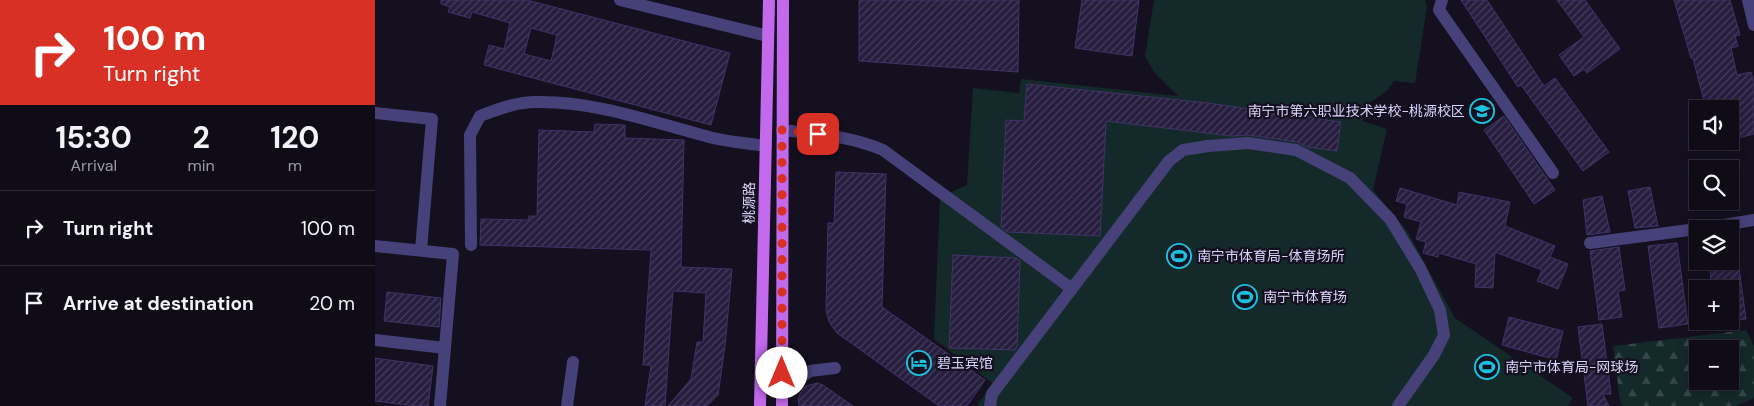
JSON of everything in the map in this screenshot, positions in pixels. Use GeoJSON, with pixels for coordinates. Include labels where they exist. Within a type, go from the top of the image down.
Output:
{"type":"FeatureCollection","features":[{"type":"Feature","properties":{"kind":"main road","name":"桃源路"},"geometry":{"type":"LineString","coordinates":[[760,406],[769,0]]}},
{"type":"Feature","properties":{"kind":"main road"},"geometry":{"type":"LineString","coordinates":[[782,406],[783,0]]}},
{"type":"Feature","properties":{"kind":"street"},"geometry":{"type":"LineString","coordinates":[[619,0],[768,36]]}},
{"type":"Feature","properties":{"kind":"street"},"geometry":{"type":"LineString","coordinates":[[1442,0],[1439,10],[1553,173]]}},
{"type":"Feature","properties":{"kind":"street"},"geometry":{"type":"LineString","coordinates":[[1748,0],[1754,25]]}},
{"type":"Feature","properties":{"kind":"street"},"geometry":{"type":"LineString","coordinates":[[471,245],[471,135],[480,116],[503,107],[535,102],[582,105],[640,117],[710,138],[766,146]]}},
{"type":"Feature","properties":{"kind":"street"},"geometry":{"type":"LineString","coordinates":[[375,114],[432,119],[421,250]]}},
{"type":"Feature","properties":{"kind":"street"},"geometry":{"type":"LineString","coordinates":[[782,130],[836,135],[863,141],[883,150],[1072,289]]}},
{"type":"Feature","properties":{"kind":"street"},"geometry":{"type":"LineString","coordinates":[[990,406],[993,394],[1169,161],[1183,150],[1248,143],[1296,150],[1350,178],[1390,219],[1420,268],[1441,310],[1444,335],[1434,355],[1398,406]]}},
{"type":"Feature","properties":{"kind":"street"},"geometry":{"type":"LineString","coordinates":[[1739,222],[1754,220]]}},
{"type":"Feature","properties":{"kind":"street"},"geometry":{"type":"LineString","coordinates":[[1590,243],[1689,230]]}},
{"type":"Feature","properties":{"kind":"street"},"geometry":{"type":"LineString","coordinates":[[375,246],[453,254],[440,406]]}},
{"type":"Feature","properties":{"kind":"street"},"geometry":{"type":"LineString","coordinates":[[375,340],[445,348]]}},
{"type":"Feature","properties":{"kind":"street"},"geometry":{"type":"LineString","coordinates":[[567,406],[573,362]]}},
{"type":"Feature","properties":{"kind":"street"},"geometry":{"type":"LineString","coordinates":[[782,392],[810,372],[835,368]]}},
{"type":"Feature","properties":{"kind":"green space","name":"南宁市体育局-体育场所"},"geometry":{"type":"Polygon","coordinates":[[[1154,0],[1425,0],[1427,7],[1415,83],[1394,81],[1387,91],[1366,105],[1362,121],[1387,129],[1373,190],[1407,231],[1455,318],[1573,398],[1568,406],[977,406],[992,383],[934,339],[940,197],[967,185],[973,88],[1019,93],[1021,79],[1178,96],[1154,72],[1145,56],[1154,0]]]}},
{"type":"Feature","properties":{"kind":"green space"},"geometry":{"type":"Polygon","coordinates":[[[1746,330],[1754,346],[1754,398],[1736,406],[1623,406],[1620,401],[1613,346],[1746,330]]]}},
{"type":"Feature","properties":{"kind":"building"},"geometry":{"type":"Polygon","coordinates":[[[441,0],[527,0],[730,53],[711,125],[484,65],[489,45],[504,49],[510,23],[472,12],[470,18],[448,12],[450,7],[441,4],[441,0]],[[531,28],[524,54],[551,61],[557,35],[531,28]]]}},
{"type":"Feature","properties":{"kind":"building"},"geometry":{"type":"Polygon","coordinates":[[[859,0],[1019,0],[1018,72],[859,61],[859,0]]]}},
{"type":"Feature","properties":{"kind":"building"},"geometry":{"type":"Polygon","coordinates":[[[1082,0],[1139,0],[1132,56],[1075,48],[1082,0]]]}},
{"type":"Feature","properties":{"kind":"building"},"geometry":{"type":"Polygon","coordinates":[[[1461,0],[1487,0],[1544,86],[1555,78],[1609,152],[1583,171],[1521,85],[1518,87],[1461,0]]]}},
{"type":"Feature","properties":{"kind":"building"},"geometry":{"type":"Polygon","coordinates":[[[1557,0],[1585,0],[1620,49],[1587,73],[1584,69],[1574,76],[1559,55],[1584,37],[1557,0]]]}},
{"type":"Feature","properties":{"kind":"building"},"geometry":{"type":"Polygon","coordinates":[[[1674,0],[1730,0],[1740,35],[1735,36],[1738,46],[1731,48],[1737,75],[1751,72],[1754,83],[1754,134],[1739,138],[1739,100],[1704,100],[1693,58],[1691,58],[1674,0]]]}},
{"type":"Feature","properties":{"kind":"building"},"geometry":{"type":"Polygon","coordinates":[[[1027,84],[1208,103],[1341,122],[1337,151],[1307,147],[1297,142],[1249,135],[1232,136],[1106,121],[1100,236],[1008,232],[1001,227],[1006,120],[1024,121],[1027,84]]]}},
{"type":"Feature","properties":{"kind":"building"},"geometry":{"type":"Polygon","coordinates":[[[1504,116],[1555,190],[1534,204],[1484,130],[1504,116]]]}},
{"type":"Feature","properties":{"kind":"building"},"geometry":{"type":"Polygon","coordinates":[[[595,124],[625,125],[625,138],[684,140],[681,267],[732,269],[725,346],[718,395],[707,406],[668,406],[691,379],[697,342],[703,342],[706,293],[673,291],[665,406],[645,406],[651,365],[643,365],[651,250],[480,245],[481,219],[528,220],[529,216],[537,216],[539,130],[594,132],[595,124]]]}},
{"type":"Feature","properties":{"kind":"building"},"geometry":{"type":"Polygon","coordinates":[[[836,172],[886,174],[882,307],[985,380],[967,406],[939,406],[837,333],[829,322],[826,310],[828,223],[834,223],[836,172]]]}},
{"type":"Feature","properties":{"kind":"building"},"geometry":{"type":"Polygon","coordinates":[[[1650,187],[1658,226],[1635,228],[1628,191],[1650,187]]]}},
{"type":"Feature","properties":{"kind":"building"},"geometry":{"type":"Polygon","coordinates":[[[1400,188],[1457,205],[1459,192],[1510,202],[1505,226],[1555,246],[1550,257],[1568,264],[1558,289],[1537,281],[1542,270],[1495,252],[1493,288],[1475,287],[1476,264],[1439,253],[1438,257],[1423,253],[1426,242],[1416,239],[1421,222],[1404,217],[1407,204],[1396,201],[1400,188]]]}},
{"type":"Feature","properties":{"kind":"building"},"geometry":{"type":"Polygon","coordinates":[[[1602,196],[1610,232],[1587,235],[1583,200],[1602,196]]]}},
{"type":"Feature","properties":{"kind":"building"},"geometry":{"type":"Polygon","coordinates":[[[1677,243],[1688,324],[1659,328],[1648,246],[1677,243]]]}},
{"type":"Feature","properties":{"kind":"building"},"geometry":{"type":"Polygon","coordinates":[[[1619,247],[1625,290],[1618,291],[1622,317],[1599,320],[1590,251],[1619,247]]]}},
{"type":"Feature","properties":{"kind":"building"},"geometry":{"type":"Polygon","coordinates":[[[953,255],[1016,258],[1020,261],[1017,347],[1015,350],[949,348],[953,255]]]}},
{"type":"Feature","properties":{"kind":"building"},"geometry":{"type":"Polygon","coordinates":[[[1739,268],[1746,319],[1739,320],[1739,280],[1711,280],[1710,270],[1739,270],[1739,268]]]}},
{"type":"Feature","properties":{"kind":"building"},"geometry":{"type":"Polygon","coordinates":[[[387,292],[441,298],[439,327],[384,321],[387,292]]]}},
{"type":"Feature","properties":{"kind":"building"},"geometry":{"type":"Polygon","coordinates":[[[1509,317],[1563,331],[1556,360],[1502,345],[1509,317]]]}},
{"type":"Feature","properties":{"kind":"building"},"geometry":{"type":"Polygon","coordinates":[[[1602,324],[1611,394],[1603,394],[1609,406],[1588,406],[1578,327],[1602,324]]]}},
{"type":"Feature","properties":{"kind":"building"},"geometry":{"type":"Polygon","coordinates":[[[375,358],[433,366],[428,406],[375,401],[375,358]]]}},
{"type":"Feature","properties":{"kind":"building"},"geometry":{"type":"Polygon","coordinates":[[[817,383],[823,385],[853,406],[799,406],[798,399],[802,390],[806,386],[817,383]]]}},
{"type":"Feature","properties":{"kind":"place","name":"南宁市第六职业技术学校-桃源校区"},"geometry":{"type":"Point","coordinates":[1482,111]}},
{"type":"Feature","properties":{"kind":"place","name":"南宁市体育局-体育场所"},"geometry":{"type":"Point","coordinates":[1179,256]}},
{"type":"Feature","properties":{"kind":"place","name":"南宁市体育场"},"geometry":{"type":"Point","coordinates":[1245,297]}},
{"type":"Feature","properties":{"kind":"place","name":"碧玉宾馆"},"geometry":{"type":"Point","coordinates":[919,363]}},
{"type":"Feature","properties":{"kind":"place","name":"南宁市体育局-网球场"},"geometry":{"type":"Point","coordinates":[1487,367]}},
{"type":"Feature","properties":{"kind":"route"},"geometry":{"type":"LineString","coordinates":[[782,373],[782,130],[818,134]]}}]}
